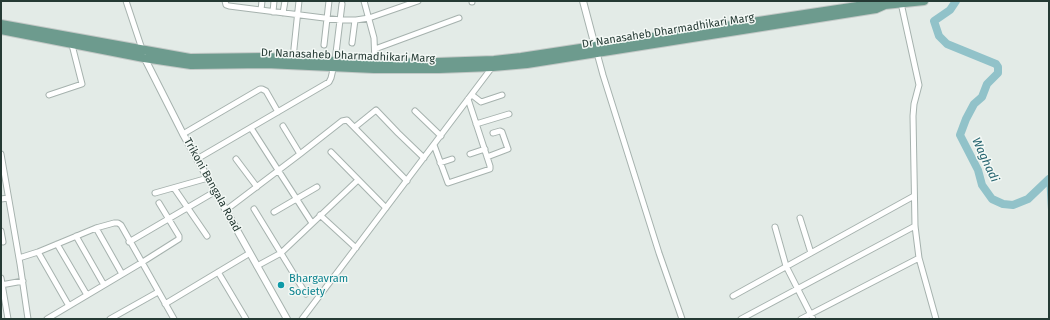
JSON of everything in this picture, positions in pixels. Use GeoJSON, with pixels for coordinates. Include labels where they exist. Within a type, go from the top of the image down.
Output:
{"type":"FeatureCollection","features":[{"type":"Feature","properties":{"kind":"main road","name":"Dr Nanasaheb Dharmadhikari Marg"},"geometry":{"type":"LineString","coordinates":[[1,24],[144,58],[191,64],[335,64],[439,69],[493,63],[528,64],[596,50],[876,10],[885,5],[901,2],[924,1]]}},
{"type":"Feature","properties":{"kind":"main road","name":"Dr Nanasaheb Dharmadhikari Marg"},"geometry":{"type":"LineString","coordinates":[[1,30],[142,49],[190,58],[248,56],[293,58],[335,64]]}},
{"type":"Feature","properties":{"kind":"street"},"geometry":{"type":"LineString","coordinates":[[126,1],[142,49]]}},
{"type":"Feature","properties":{"kind":"street"},"geometry":{"type":"LineString","coordinates":[[225,1],[227,6],[340,20],[369,18],[418,1]]}},
{"type":"Feature","properties":{"kind":"street"},"geometry":{"type":"LineString","coordinates":[[261,10],[262,1]]}},
{"type":"Feature","properties":{"kind":"street"},"geometry":{"type":"LineString","coordinates":[[273,12],[274,1]]}},
{"type":"Feature","properties":{"kind":"street"},"geometry":{"type":"LineString","coordinates":[[283,13],[285,1]]}},
{"type":"Feature","properties":{"kind":"street"},"geometry":{"type":"LineString","coordinates":[[293,58],[299,1]]}},
{"type":"Feature","properties":{"kind":"street"},"geometry":{"type":"LineString","coordinates":[[324,45],[329,1]]}},
{"type":"Feature","properties":{"kind":"street"},"geometry":{"type":"LineString","coordinates":[[364,1],[374,38],[374,66]]}},
{"type":"Feature","properties":{"kind":"street"},"geometry":{"type":"LineString","coordinates":[[583,1],[603,75],[657,246],[682,319]]}},
{"type":"Feature","properties":{"kind":"street"},"geometry":{"type":"LineString","coordinates":[[901,2],[919,85],[914,104],[913,116],[915,226],[919,258],[936,319]]}},
{"type":"Feature","properties":{"kind":"street"},"geometry":{"type":"LineString","coordinates":[[198,159],[331,80],[335,64],[342,4]]}},
{"type":"Feature","properties":{"kind":"street"},"geometry":{"type":"LineString","coordinates":[[375,49],[459,18]]}},
{"type":"Feature","properties":{"kind":"street"},"geometry":{"type":"LineString","coordinates":[[352,43],[355,20]]}},
{"type":"Feature","properties":{"kind":"street"},"geometry":{"type":"LineString","coordinates":[[50,95],[82,84],[71,40]]}},
{"type":"Feature","properties":{"kind":"street","name":"Trikoni Bangala Road"},"geometry":{"type":"LineString","coordinates":[[142,49],[144,58],[183,134],[287,319]]}},
{"type":"Feature","properties":{"kind":"street"},"geometry":{"type":"LineString","coordinates":[[302,319],[441,136],[493,63]]}},
{"type":"Feature","properties":{"kind":"street"},"geometry":{"type":"LineString","coordinates":[[183,134],[260,89],[266,91],[278,112]]}},
{"type":"Feature","properties":{"kind":"street"},"geometry":{"type":"LineString","coordinates":[[470,97],[482,102],[502,95]]}},
{"type":"Feature","properties":{"kind":"street"},"geometry":{"type":"LineString","coordinates":[[434,145],[448,183],[489,169],[490,166],[476,124],[470,97]]}},
{"type":"Feature","properties":{"kind":"street"},"geometry":{"type":"LineString","coordinates":[[355,128],[376,110],[424,158]]}},
{"type":"Feature","properties":{"kind":"street"},"geometry":{"type":"LineString","coordinates":[[415,111],[441,136]]}},
{"type":"Feature","properties":{"kind":"street"},"geometry":{"type":"LineString","coordinates":[[476,124],[509,114]]}},
{"type":"Feature","properties":{"kind":"street"},"geometry":{"type":"LineString","coordinates":[[226,210],[345,120],[348,120],[407,181]]}},
{"type":"Feature","properties":{"kind":"street"},"geometry":{"type":"LineString","coordinates":[[282,126],[300,154]]}},
{"type":"Feature","properties":{"kind":"street"},"geometry":{"type":"LineString","coordinates":[[252,128],[312,223]]}},
{"type":"Feature","properties":{"kind":"street"},"geometry":{"type":"LineString","coordinates":[[487,157],[508,149],[502,132],[500,131],[493,133]]}},
{"type":"Feature","properties":{"kind":"street"},"geometry":{"type":"LineString","coordinates":[[470,154],[484,149]]}},
{"type":"Feature","properties":{"kind":"street"},"geometry":{"type":"LineString","coordinates":[[331,152],[386,208]]}},
{"type":"Feature","properties":{"kind":"street"},"geometry":{"type":"LineString","coordinates":[[1,154],[28,319]]}},
{"type":"Feature","properties":{"kind":"street"},"geometry":{"type":"LineString","coordinates":[[236,159],[257,187]]}},
{"type":"Feature","properties":{"kind":"street"},"geometry":{"type":"LineString","coordinates":[[440,164],[452,159]]}},
{"type":"Feature","properties":{"kind":"street"},"geometry":{"type":"LineString","coordinates":[[155,193],[208,178]]}},
{"type":"Feature","properties":{"kind":"street"},"geometry":{"type":"LineString","coordinates":[[257,266],[280,253],[358,180]]}},
{"type":"Feature","properties":{"kind":"street"},"geometry":{"type":"LineString","coordinates":[[274,212],[317,187]]}},
{"type":"Feature","properties":{"kind":"street"},"geometry":{"type":"LineString","coordinates":[[174,188],[207,236]]}},
{"type":"Feature","properties":{"kind":"street"},"geometry":{"type":"LineString","coordinates":[[129,242],[216,191]]}},
{"type":"Feature","properties":{"kind":"street"},"geometry":{"type":"LineString","coordinates":[[733,296],[914,196]]}},
{"type":"Feature","properties":{"kind":"street"},"geometry":{"type":"LineString","coordinates":[[1,199],[8,198]]}},
{"type":"Feature","properties":{"kind":"street"},"geometry":{"type":"LineString","coordinates":[[47,319],[179,239],[179,236],[160,203]]}},
{"type":"Feature","properties":{"kind":"street"},"geometry":{"type":"LineString","coordinates":[[254,208],[306,294]]}},
{"type":"Feature","properties":{"kind":"street"},"geometry":{"type":"LineString","coordinates":[[320,215],[356,248]]}},
{"type":"Feature","properties":{"kind":"street"},"geometry":{"type":"LineString","coordinates":[[800,218],[811,253]]}},
{"type":"Feature","properties":{"kind":"street"},"geometry":{"type":"LineString","coordinates":[[19,258],[38,252],[96,228],[118,223],[174,319]]}},
{"type":"Feature","properties":{"kind":"street"},"geometry":{"type":"LineString","coordinates":[[741,319],[915,226]]}},
{"type":"Feature","properties":{"kind":"street"},"geometry":{"type":"LineString","coordinates":[[775,227],[786,266],[811,317]]}},
{"type":"Feature","properties":{"kind":"street"},"geometry":{"type":"LineString","coordinates":[[96,228],[122,274]]}},
{"type":"Feature","properties":{"kind":"street"},"geometry":{"type":"LineString","coordinates":[[1,231],[2,242]]}},
{"type":"Feature","properties":{"kind":"street"},"geometry":{"type":"LineString","coordinates":[[76,236],[104,285]]}},
{"type":"Feature","properties":{"kind":"street"},"geometry":{"type":"LineString","coordinates":[[57,244],[88,295]]}},
{"type":"Feature","properties":{"kind":"street"},"geometry":{"type":"LineString","coordinates":[[38,252],[69,306]]}},
{"type":"Feature","properties":{"kind":"street"},"geometry":{"type":"LineString","coordinates":[[165,304],[250,253]]}},
{"type":"Feature","properties":{"kind":"street"},"geometry":{"type":"LineString","coordinates":[[801,319],[811,317],[919,258]]}},
{"type":"Feature","properties":{"kind":"street"},"geometry":{"type":"LineString","coordinates":[[218,272],[246,319]]}},
{"type":"Feature","properties":{"kind":"street"},"geometry":{"type":"LineString","coordinates":[[1,278],[8,319]]}},
{"type":"Feature","properties":{"kind":"street"},"geometry":{"type":"LineString","coordinates":[[1,285],[23,282]]}},
{"type":"Feature","properties":{"kind":"street"},"geometry":{"type":"LineString","coordinates":[[110,319],[158,292]]}},
{"type":"Feature","properties":{"kind":"waterway","name":"Waghadi"},"geometry":{"type":"LineString","coordinates":[[956,1],[950,10],[934,21],[939,36],[947,44],[996,64],[998,67],[998,73],[987,84],[982,97],[974,104],[960,135],[978,170],[982,185],[992,199],[1003,204],[1013,205],[1028,199],[1049,179]]}},
{"type":"Feature","properties":{"kind":"waterway"},"geometry":{"type":"LineString","coordinates":[[1047,180],[1049,214]]}},
{"type":"Feature","properties":{"kind":"place","name":"Bhargavram Society"},"geometry":{"type":"Point","coordinates":[281,285]}}]}
